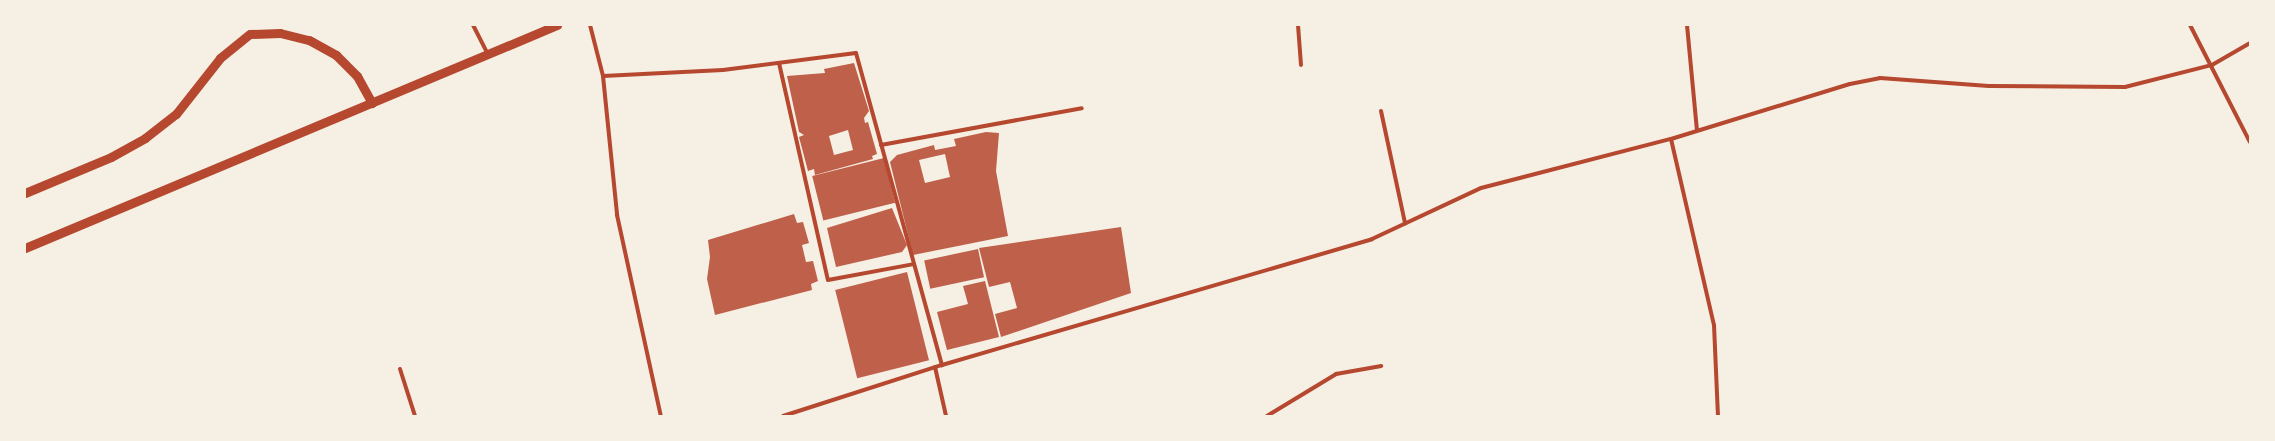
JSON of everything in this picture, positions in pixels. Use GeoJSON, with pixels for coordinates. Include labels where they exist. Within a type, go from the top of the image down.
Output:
{"type":"FeatureCollection","features":[{"type":"Feature","properties":{"kind":"street"},"geometry":{"type":"LineString","coordinates":[[25,248],[558,25]]}},
{"type":"Feature","properties":{"kind":"street"},"geometry":{"type":"LineString","coordinates":[[25,193],[111,157],[145,138],[176,114],[220,58],[248,29],[280,33],[309,40],[336,55],[356,76],[372,102]]}},
{"type":"Feature","properties":{"kind":"lane"},"geometry":{"type":"LineString","coordinates":[[473,25],[488,54]]}},
{"type":"Feature","properties":{"kind":"lane"},"geometry":{"type":"LineString","coordinates":[[590,25],[603,76],[617,215],[661,416]]}},
{"type":"Feature","properties":{"kind":"lane"},"geometry":{"type":"LineString","coordinates":[[1298,25],[1301,65]]}},
{"type":"Feature","properties":{"kind":"lane"},"geometry":{"type":"LineString","coordinates":[[1687,25],[1697,131]]}},
{"type":"Feature","properties":{"kind":"lane"},"geometry":{"type":"LineString","coordinates":[[2190,25],[2250,142]]}},
{"type":"Feature","properties":{"kind":"lane"},"geometry":{"type":"LineString","coordinates":[[783,416],[935,367],[1372,239],[1481,188],[1671,139],[1850,84],[1880,78],[1989,86],[2125,87],[2212,65],[2250,43]]}},
{"type":"Feature","properties":{"kind":"lane"},"geometry":{"type":"LineString","coordinates":[[603,76],[723,70],[856,53],[942,365]]}},
{"type":"Feature","properties":{"kind":"lane"},"geometry":{"type":"LineString","coordinates":[[779,63],[828,280],[914,264]]}},
{"type":"Feature","properties":{"kind":"lane"},"geometry":{"type":"LineString","coordinates":[[881,145],[1082,108]]}},
{"type":"Feature","properties":{"kind":"lane"},"geometry":{"type":"LineString","coordinates":[[1382,111],[1405,223]]}},
{"type":"Feature","properties":{"kind":"lane"},"geometry":{"type":"LineString","coordinates":[[1671,139],[1714,325],[1718,416]]}},
{"type":"Feature","properties":{"kind":"lane"},"geometry":{"type":"LineString","coordinates":[[1267,416],[1336,374],[1381,366]]}},
{"type":"Feature","properties":{"kind":"lane"},"geometry":{"type":"LineString","coordinates":[[935,367],[946,416]]}},
{"type":"Feature","properties":{"kind":"lane"},"geometry":{"type":"LineString","coordinates":[[400,369],[414,416]]}},
{"type":"Feature","properties":{"kind":"building"},"geometry":{"type":"Polygon","coordinates":[[[854,63],[869,111],[864,118],[865,123],[868,122],[877,154],[872,156],[873,159],[815,175],[814,169],[808,171],[799,137],[804,135],[799,132],[787,76],[825,73],[824,69],[854,63]],[[848,130],[829,136],[834,155],[853,150],[848,130]]]}},
{"type":"Feature","properties":{"kind":"building"},"geometry":{"type":"Polygon","coordinates":[[[986,132],[999,133],[996,171],[1008,236],[913,255],[890,162],[897,155],[934,145],[935,150],[956,146],[954,139],[986,132]],[[945,154],[919,160],[925,183],[950,177],[945,154]]]}},
{"type":"Feature","properties":{"kind":"building"},"geometry":{"type":"Polygon","coordinates":[[[884,158],[895,203],[823,221],[812,176],[884,158]]]}},
{"type":"Feature","properties":{"kind":"building"},"geometry":{"type":"Polygon","coordinates":[[[892,208],[907,245],[902,252],[836,267],[827,228],[892,208]]]}},
{"type":"Feature","properties":{"kind":"building"},"geometry":{"type":"Polygon","coordinates":[[[794,214],[797,223],[803,222],[809,243],[802,245],[806,262],[813,261],[818,281],[811,284],[812,290],[715,315],[707,279],[710,257],[708,240],[794,214]]]}},
{"type":"Feature","properties":{"kind":"building"},"geometry":{"type":"Polygon","coordinates":[[[1121,227],[1131,293],[1001,337],[995,314],[1017,308],[1010,282],[989,287],[979,248],[1121,227]]]}},
{"type":"Feature","properties":{"kind":"building"},"geometry":{"type":"Polygon","coordinates":[[[978,249],[984,277],[930,289],[924,260],[978,249]]]}},
{"type":"Feature","properties":{"kind":"building"},"geometry":{"type":"Polygon","coordinates":[[[907,272],[929,360],[857,378],[835,290],[907,272]]]}},
{"type":"Feature","properties":{"kind":"building"},"geometry":{"type":"Polygon","coordinates":[[[985,281],[999,337],[947,350],[937,312],[968,304],[963,286],[985,281]]]}}]}
